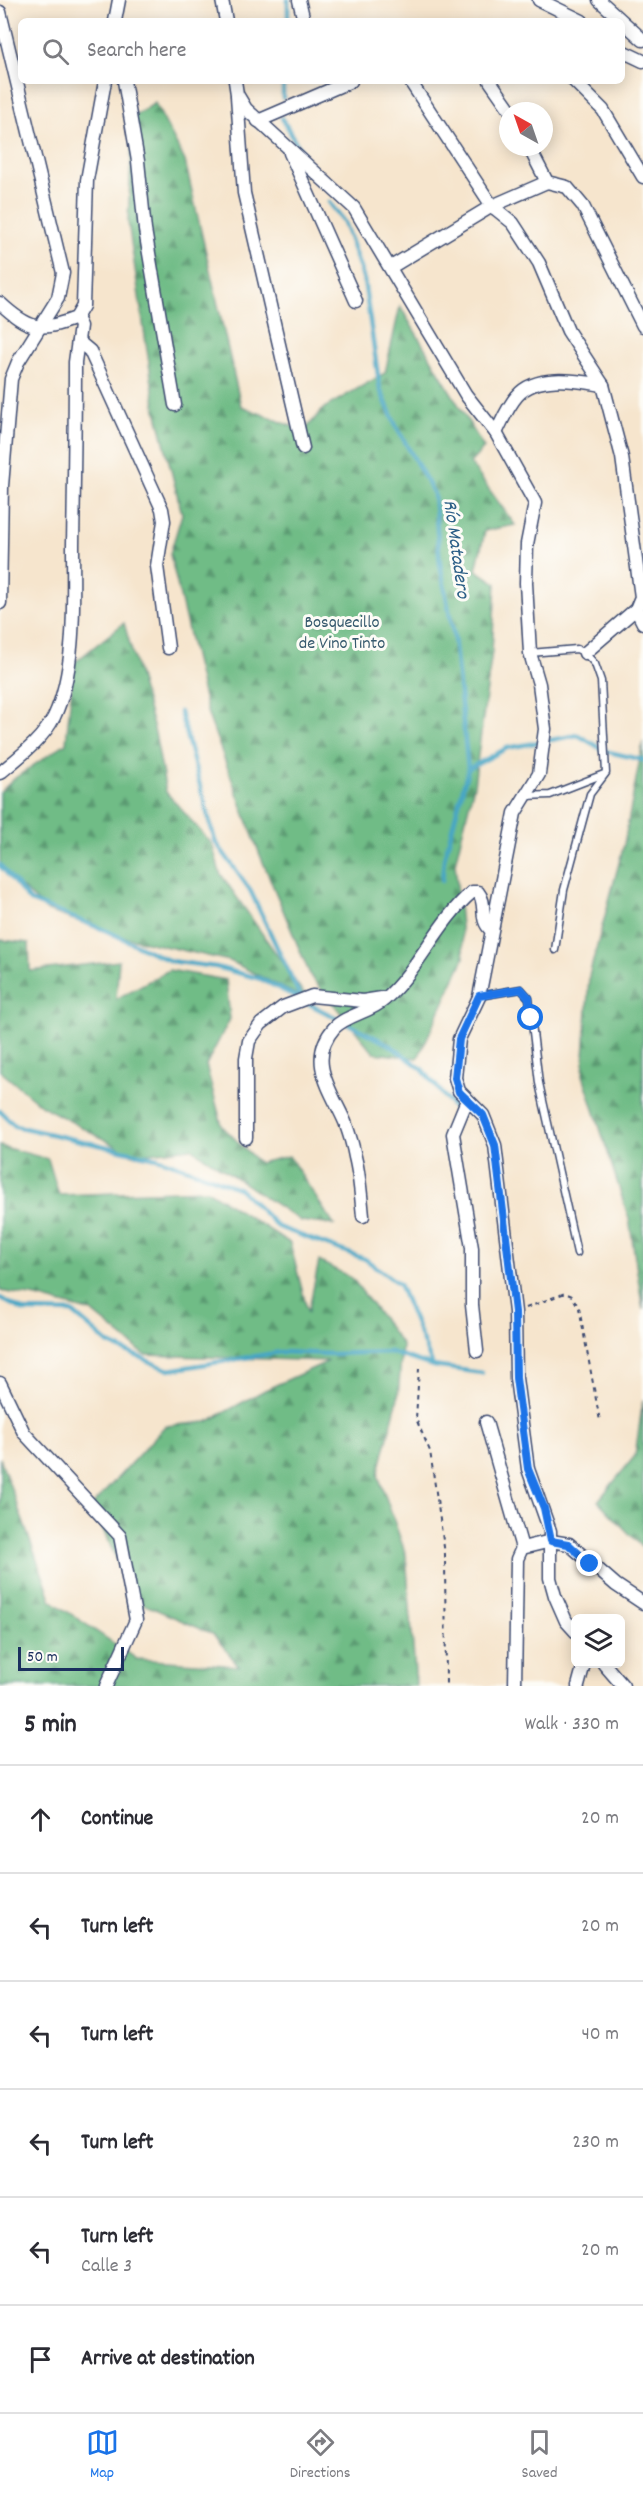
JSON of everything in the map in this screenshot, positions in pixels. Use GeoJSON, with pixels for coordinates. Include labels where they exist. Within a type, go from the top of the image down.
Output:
{"type":"FeatureCollection","features":[{"type":"Feature","properties":{"kind":"street"},"geometry":{"type":"LineString","coordinates":[[116,18],[119,0]]}},
{"type":"Feature","properties":{"kind":"street"},"geometry":{"type":"LineString","coordinates":[[222,0],[225,18]]}},
{"type":"Feature","properties":{"kind":"street"},"geometry":{"type":"LineString","coordinates":[[299,0],[303,18]]}},
{"type":"Feature","properties":{"kind":"street"},"geometry":{"type":"LineString","coordinates":[[539,0],[576,18]]}},
{"type":"Feature","properties":{"kind":"street"},"geometry":{"type":"LineString","coordinates":[[599,0],[619,18]]}},
{"type":"Feature","properties":{"kind":"street"},"geometry":{"type":"LineString","coordinates":[[0,12],[63,273],[58,298],[18,362],[8,398],[2,486],[0,603]]}},
{"type":"Feature","properties":{"kind":"street"},"geometry":{"type":"LineString","coordinates":[[625,24],[643,40]]}},
{"type":"Feature","properties":{"kind":"street"},"geometry":{"type":"LineString","coordinates":[[625,52],[643,61]]}},
{"type":"Feature","properties":{"kind":"street"},"geometry":{"type":"LineString","coordinates":[[0,772],[40,737],[53,720],[61,700],[72,627],[75,362],[80,326],[76,318],[85,294],[87,180],[104,84]]}},
{"type":"Feature","properties":{"kind":"street"},"geometry":{"type":"LineString","coordinates":[[125,84],[138,161],[145,230],[175,405]]}},
{"type":"Feature","properties":{"kind":"street"},"geometry":{"type":"LineString","coordinates":[[235,84],[244,193],[303,448]]}},
{"type":"Feature","properties":{"kind":"street"},"geometry":{"type":"LineString","coordinates":[[412,84],[492,206],[513,224],[526,243],[538,263],[568,332],[603,385],[622,457],[641,597],[636,609],[585,653]]}},
{"type":"Feature","properties":{"kind":"street"},"geometry":{"type":"LineString","coordinates":[[492,84],[504,102]]}},
{"type":"Feature","properties":{"kind":"street"},"geometry":{"type":"LineString","coordinates":[[577,84],[603,110],[643,177]]}},
{"type":"Feature","properties":{"kind":"street"},"geometry":{"type":"LineString","coordinates":[[258,121],[327,86]]}},
{"type":"Feature","properties":{"kind":"street"},"geometry":{"type":"LineString","coordinates":[[237,94],[258,121],[354,208],[466,395],[496,433],[535,503],[527,544],[526,583],[530,653],[539,684],[545,729],[539,774],[524,796],[512,823],[479,996],[459,1039],[455,1056],[455,1078],[459,1092],[483,1115],[495,1145],[515,1312],[516,1378],[528,1469],[544,1508],[551,1541],[550,1578],[555,1596],[566,1621],[571,1626]]}},
{"type":"Feature","properties":{"kind":"street"},"geometry":{"type":"LineString","coordinates":[[287,147],[356,301]]}},
{"type":"Feature","properties":{"kind":"street"},"geometry":{"type":"LineString","coordinates":[[534,156],[547,182]]}},
{"type":"Feature","properties":{"kind":"street"},"geometry":{"type":"LineString","coordinates":[[391,267],[492,206],[547,182],[567,187],[583,206],[643,326]]}},
{"type":"Feature","properties":{"kind":"street"},"geometry":{"type":"LineString","coordinates":[[0,303],[22,320],[41,328],[49,328],[76,318]]}},
{"type":"Feature","properties":{"kind":"street"},"geometry":{"type":"LineString","coordinates":[[78,341],[90,351],[162,509],[164,521],[157,566],[168,648]]}},
{"type":"Feature","properties":{"kind":"street"},"geometry":{"type":"LineString","coordinates":[[496,433],[519,393],[535,383],[575,380],[603,385]]}},
{"type":"Feature","properties":{"kind":"street"},"geometry":{"type":"LineString","coordinates":[[636,609],[643,623]]}},
{"type":"Feature","properties":{"kind":"street"},"geometry":{"type":"LineString","coordinates":[[363,1216],[356,1158],[344,1122],[327,1089],[322,1057],[327,1037],[335,1026],[386,998],[447,919],[472,892],[478,892],[482,897],[483,921],[491,930]]}},
{"type":"Feature","properties":{"kind":"street"},"geometry":{"type":"LineString","coordinates":[[246,1138],[246,1058],[249,1041],[261,1024],[283,1007],[312,996],[363,1001],[386,998]]}},
{"type":"Feature","properties":{"kind":"street"},"geometry":{"type":"LineString","coordinates":[[467,1100],[453,1134],[472,1248],[472,1305],[477,1352]]}},
{"type":"Feature","properties":{"kind":"street"},"geometry":{"type":"LineString","coordinates":[[0,1383],[24,1433],[120,1536],[136,1620],[106,1686]]}},
{"type":"Feature","properties":{"kind":"street"},"geometry":{"type":"LineString","coordinates":[[486,1422],[522,1548],[517,1559],[514,1686]]}},
{"type":"Feature","properties":{"kind":"street"},"geometry":{"type":"LineString","coordinates":[[522,1548],[551,1541],[568,1544],[616,1585],[643,1603]]}},
{"type":"Feature","properties":{"kind":"street"},"geometry":{"type":"LineString","coordinates":[[578,1686],[583,1668]]}},
{"type":"Feature","properties":{"kind":"street"},"geometry":{"type":"LineString","coordinates":[[607,1668],[620,1685]]}},
{"type":"Feature","properties":{"kind":"lane"},"geometry":{"type":"LineString","coordinates":[[530,653],[569,648],[585,653],[600,671],[606,773],[590,794],[564,890],[555,950]]}},
{"type":"Feature","properties":{"kind":"lane"},"geometry":{"type":"LineString","coordinates":[[524,796],[550,795],[606,773]]}},
{"type":"Feature","properties":{"kind":"lane"},"geometry":{"type":"LineString","coordinates":[[479,996],[521,989],[529,998],[539,1083],[577,1253]]}},
{"type":"Feature","properties":{"kind":"path"},"geometry":{"type":"LineString","coordinates":[[515,1312],[565,1293],[572,1296],[579,1308],[600,1421]]}},
{"type":"Feature","properties":{"kind":"path"},"geometry":{"type":"LineString","coordinates":[[419,1368],[416,1419],[430,1451],[445,1554],[446,1686]]}},
{"type":"Feature","properties":{"kind":"green space","name":"Bosquecillo de Vino Tinto"},"geometry":{"type":"Polygon","coordinates":[[[155,103],[185,161],[241,406],[304,431],[324,408],[385,373],[400,306],[484,448],[470,463],[515,525],[485,531],[476,570],[496,583],[492,651],[474,785],[455,863],[464,958],[418,1058],[374,1053],[311,977],[260,855],[208,715],[170,554],[182,514],[156,410],[128,222],[133,117],[155,103]]]}},
{"type":"Feature","properties":{"kind":"green space"},"geometry":{"type":"Polygon","coordinates":[[[124,623],[155,733],[166,792],[212,844],[220,873],[309,1001],[230,961],[124,937],[48,911],[0,868],[0,792],[15,778],[66,743],[74,663],[124,623]]]}},
{"type":"Feature","properties":{"kind":"green space"},"geometry":{"type":"Polygon","coordinates":[[[643,742],[643,1310],[629,1219],[583,1075],[589,976],[624,844],[643,742]]]}},
{"type":"Feature","properties":{"kind":"green space"},"geometry":{"type":"Polygon","coordinates":[[[0,940],[29,943],[30,971],[119,961],[116,999],[169,970],[226,980],[230,1019],[206,1065],[222,1126],[259,1163],[289,1156],[334,1225],[301,1221],[191,1148],[133,1155],[42,1106],[0,1071],[0,940]]]}},
{"type":"Feature","properties":{"kind":"green space"},"geometry":{"type":"Polygon","coordinates":[[[0,1146],[48,1159],[59,1195],[207,1190],[290,1243],[308,1313],[319,1261],[352,1278],[402,1345],[398,1398],[378,1475],[406,1555],[416,1686],[0,1686],[0,1458],[52,1601],[137,1659],[239,1666],[213,1634],[136,1601],[92,1506],[165,1426],[207,1422],[265,1390],[329,1361],[145,1355],[92,1312],[37,1297],[0,1291],[0,1146]]]}},
{"type":"Feature","properties":{"kind":"green space"},"geometry":{"type":"Polygon","coordinates":[[[643,1400],[643,1548],[598,1501],[635,1456],[643,1400]]]}},
{"type":"Feature","properties":{"kind":"waterway","name":"Río Matadero"},"geometry":{"type":"LineString","coordinates":[[288,0],[288,18]]}},
{"type":"Feature","properties":{"kind":"waterway","name":"Río Matadero"},"geometry":{"type":"LineString","coordinates":[[283,84],[283,98]]}},
{"type":"Feature","properties":{"kind":"waterway","name":"Río Matadero"},"geometry":{"type":"LineString","coordinates":[[282,118],[303,155]]}},
{"type":"Feature","properties":{"kind":"waterway","name":"Río Matadero"},"geometry":{"type":"LineString","coordinates":[[329,202],[344,222],[364,280],[380,389],[396,426],[434,494],[440,564],[454,637],[468,769],[444,859],[442,881]]}},
{"type":"Feature","properties":{"kind":"waterway"},"geometry":{"type":"LineString","coordinates":[[180,712],[215,841],[250,890],[302,1000]]}},
{"type":"Feature","properties":{"kind":"waterway"},"geometry":{"type":"LineString","coordinates":[[468,769],[507,748],[578,735],[605,751],[643,760]]}},
{"type":"Feature","properties":{"kind":"waterway"},"geometry":{"type":"LineString","coordinates":[[0,865],[30,901],[107,931],[170,961],[216,967],[261,979],[298,998]]}},
{"type":"Feature","properties":{"kind":"waterway"},"geometry":{"type":"LineString","coordinates":[[305,1002],[390,1045],[422,1069],[458,1113]]}},
{"type":"Feature","properties":{"kind":"waterway"},"geometry":{"type":"LineString","coordinates":[[0,1111],[15,1126],[157,1158],[240,1189],[278,1227],[365,1259],[399,1284],[433,1366]]}},
{"type":"Feature","properties":{"kind":"waterway"},"geometry":{"type":"LineString","coordinates":[[0,1298],[24,1311],[72,1312],[109,1344],[169,1370],[281,1352],[331,1354],[390,1352],[433,1366],[482,1373]]}},
{"type":"Feature","properties":{"kind":"route"},"geometry":{"type":"LineString","coordinates":[[531,1018],[529,998],[521,989],[479,996],[459,1039],[455,1056],[455,1078],[459,1092],[483,1115],[495,1145],[515,1312],[516,1378],[528,1469],[544,1508],[551,1541],[568,1544],[590,1564]]}}]}
